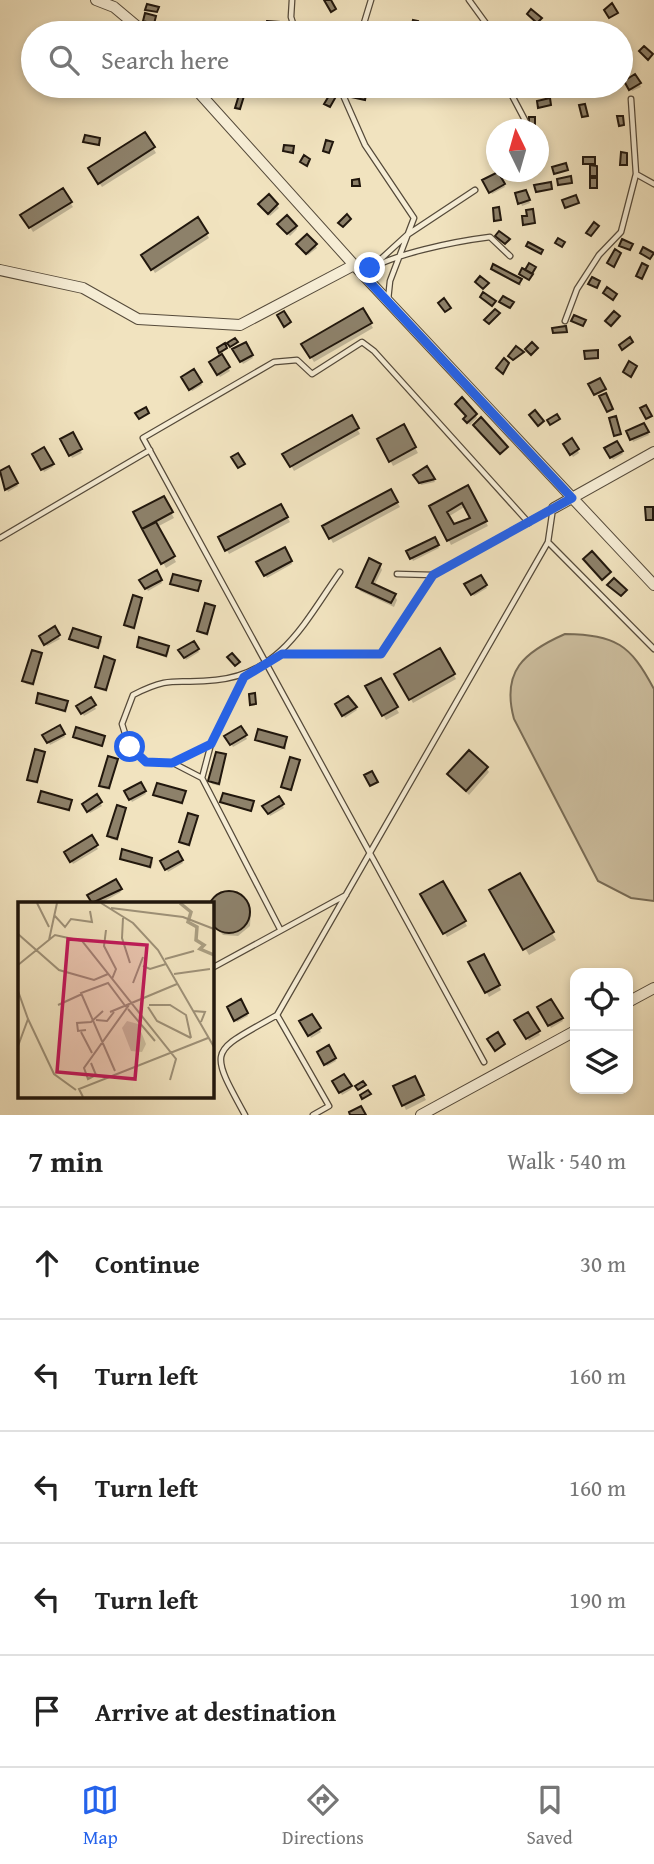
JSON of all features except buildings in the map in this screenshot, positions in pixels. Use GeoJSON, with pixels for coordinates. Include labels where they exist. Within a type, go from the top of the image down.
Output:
{"type":"FeatureCollection","features":[{"type":"Feature","properties":{"kind":"street"},"geometry":{"type":"LineString","coordinates":[[96,0],[114,7],[131,21]]}},
{"type":"Feature","properties":{"kind":"street"},"geometry":{"type":"LineString","coordinates":[[204,98],[354,265],[366,271],[388,301],[654,585]]}},
{"type":"Feature","properties":{"kind":"street"},"geometry":{"type":"LineString","coordinates":[[0,270],[83,288],[138,319],[240,325],[354,265]]}},
{"type":"Feature","properties":{"kind":"street"},"geometry":{"type":"LineString","coordinates":[[554,508],[654,452]]}},
{"type":"Feature","properties":{"kind":"street"},"geometry":{"type":"LineString","coordinates":[[633,999],[654,988]]}},
{"type":"Feature","properties":{"kind":"street"},"geometry":{"type":"LineString","coordinates":[[421,1115],[570,1034]]}},
{"type":"Feature","properties":{"kind":"lane"},"geometry":{"type":"LineString","coordinates":[[292,0],[292,21]]}},
{"type":"Feature","properties":{"kind":"lane"},"geometry":{"type":"LineString","coordinates":[[365,21],[371,0]]}},
{"type":"Feature","properties":{"kind":"lane"},"geometry":{"type":"LineString","coordinates":[[469,0],[484,21]]}},
{"type":"Feature","properties":{"kind":"lane"},"geometry":{"type":"LineString","coordinates":[[344,98],[365,145],[414,218],[390,281],[388,301]]}},
{"type":"Feature","properties":{"kind":"lane"},"geometry":{"type":"LineString","coordinates":[[513,98],[524,119]]}},
{"type":"Feature","properties":{"kind":"lane"},"geometry":{"type":"LineString","coordinates":[[565,321],[577,289],[599,255],[621,232],[636,174],[631,99]]}},
{"type":"Feature","properties":{"kind":"lane"},"geometry":{"type":"LineString","coordinates":[[636,174],[654,184]]}},
{"type":"Feature","properties":{"kind":"lane"},"geometry":{"type":"LineString","coordinates":[[366,271],[407,235],[475,190]]}},
{"type":"Feature","properties":{"kind":"lane"},"geometry":{"type":"LineString","coordinates":[[366,271],[399,257],[457,241],[490,237],[510,256]]}},
{"type":"Feature","properties":{"kind":"lane"},"geometry":{"type":"LineString","coordinates":[[484,1062],[143,438],[274,362],[297,360],[312,374],[362,342],[374,351],[530,523]]}},
{"type":"Feature","properties":{"kind":"lane"},"geometry":{"type":"LineString","coordinates":[[0,538],[150,450]]}},
{"type":"Feature","properties":{"kind":"lane"},"geometry":{"type":"LineString","coordinates":[[280,929],[202,778],[172,763],[146,762],[130,747],[122,724],[133,695],[160,681],[213,681],[244,677],[282,654],[381,654],[433,575],[554,508]]}},
{"type":"Feature","properties":{"kind":"lane"},"geometry":{"type":"LineString","coordinates":[[245,1115],[220,1069],[220,1056],[228,1043],[277,1015],[548,542],[554,508]]}},
{"type":"Feature","properties":{"kind":"lane"},"geometry":{"type":"LineString","coordinates":[[548,542],[654,649]]}},
{"type":"Feature","properties":{"kind":"lane"},"geometry":{"type":"LineString","coordinates":[[282,654],[340,572]]}},
{"type":"Feature","properties":{"kind":"lane"},"geometry":{"type":"LineString","coordinates":[[397,574],[433,575]]}},
{"type":"Feature","properties":{"kind":"lane"},"geometry":{"type":"LineString","coordinates":[[202,778],[211,744],[244,677]]}},
{"type":"Feature","properties":{"kind":"lane"},"geometry":{"type":"LineString","coordinates":[[172,763],[211,744]]}},
{"type":"Feature","properties":{"kind":"lane"},"geometry":{"type":"LineString","coordinates":[[214,967],[347,894]]}},
{"type":"Feature","properties":{"kind":"lane"},"geometry":{"type":"LineString","coordinates":[[277,1015],[329,1105],[313,1115]]}},
{"type":"Feature","properties":{"kind":"shaded area"},"geometry":{"type":"Polygon","coordinates":[[[565,634],[597,637],[620,645],[637,662],[654,689],[654,901],[631,898],[598,881],[514,719],[511,688],[519,665],[538,648],[565,634]]]}},
{"type":"Feature","properties":{"kind":"route"},"geometry":{"type":"LineString","coordinates":[[130,747],[146,762],[172,763],[211,744],[244,677],[282,654],[381,654],[433,575],[572,498],[362,274],[370,268]]}}]}
